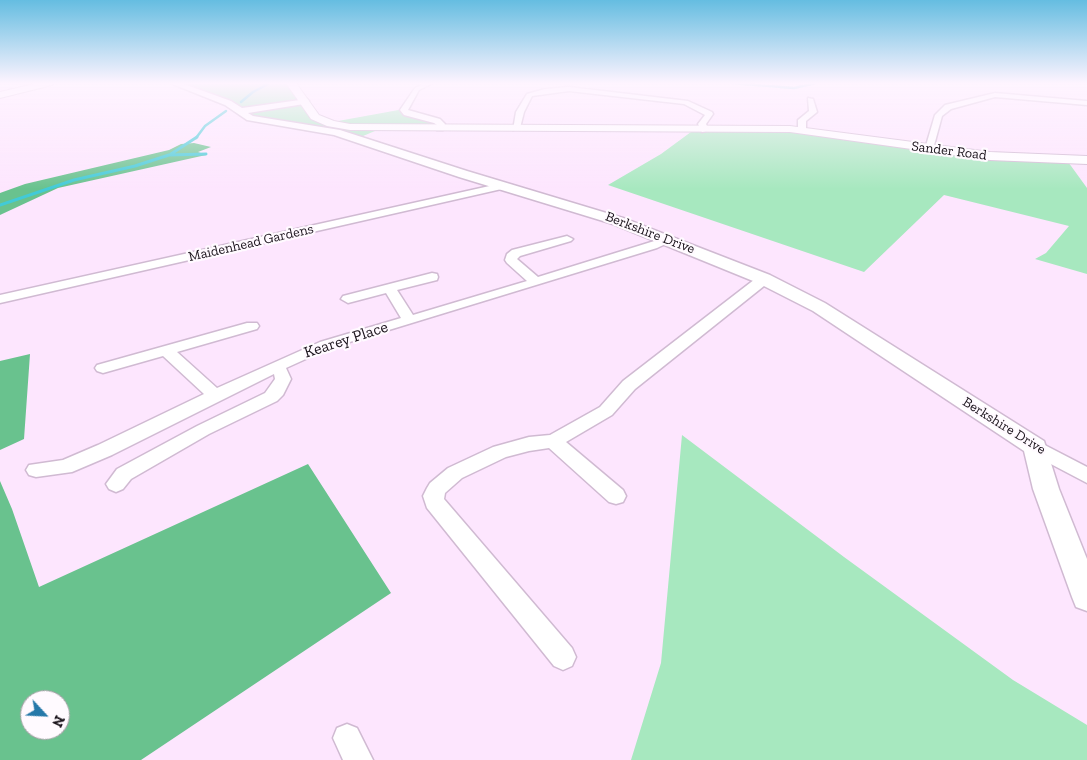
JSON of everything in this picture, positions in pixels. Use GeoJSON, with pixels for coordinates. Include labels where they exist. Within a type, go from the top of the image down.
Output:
{"type":"FeatureCollection","features":[{"type":"Feature","properties":{"kind":"main road","name":"Sander Road"},"geometry":{"type":"LineString","coordinates":[[317,118],[337,125],[363,128],[802,130],[928,149],[1010,158],[1087,160]]}},
{"type":"Feature","properties":{"kind":"street","name":"Berkshire Drive"},"geometry":{"type":"LineString","coordinates":[[252,118],[336,132],[594,213],[668,240],[764,279],[819,307],[1035,446],[1087,476]]}},
{"type":"Feature","properties":{"kind":"street"},"geometry":{"type":"LineString","coordinates":[[428,118],[441,124],[440,128]]}},
{"type":"Feature","properties":{"kind":"street"},"geometry":{"type":"LineString","coordinates":[[516,128],[518,118]]}},
{"type":"Feature","properties":{"kind":"street"},"geometry":{"type":"LineString","coordinates":[[705,130],[702,124],[707,118]]}},
{"type":"Feature","properties":{"kind":"street"},"geometry":{"type":"LineString","coordinates":[[802,130],[802,120],[804,118]]}},
{"type":"Feature","properties":{"kind":"street"},"geometry":{"type":"LineString","coordinates":[[928,149],[940,118]]}},
{"type":"Feature","properties":{"kind":"street","name":"Maidenhead Gardens"},"geometry":{"type":"LineString","coordinates":[[0,299],[503,186]]}},
{"type":"Feature","properties":{"kind":"street"},"geometry":{"type":"LineString","coordinates":[[535,281],[511,260],[511,257],[516,253],[567,239]]}},
{"type":"Feature","properties":{"kind":"street","name":"Kearey Place"},"geometry":{"type":"LineString","coordinates":[[36,470],[65,467],[105,450],[276,366],[325,345],[409,319],[442,311],[668,240]]}},
{"type":"Feature","properties":{"kind":"street"},"geometry":{"type":"LineString","coordinates":[[348,299],[432,277]]}},
{"type":"Feature","properties":{"kind":"street"},"geometry":{"type":"LineString","coordinates":[[563,658],[434,502],[433,496],[437,488],[468,466],[500,452],[529,444],[553,441],[581,427],[606,411],[629,385],[764,279]]}},
{"type":"Feature","properties":{"kind":"street"},"geometry":{"type":"LineString","coordinates":[[389,288],[409,319]]}},
{"type":"Feature","properties":{"kind":"street"},"geometry":{"type":"LineString","coordinates":[[103,368],[252,326]]}},
{"type":"Feature","properties":{"kind":"street"},"geometry":{"type":"LineString","coordinates":[[166,350],[216,396]]}},
{"type":"Feature","properties":{"kind":"street"},"geometry":{"type":"LineString","coordinates":[[116,484],[124,474],[203,430],[271,397],[277,391],[283,379],[282,373],[276,366]]}},
{"type":"Feature","properties":{"kind":"street"},"geometry":{"type":"LineString","coordinates":[[553,441],[616,496]]}},
{"type":"Feature","properties":{"kind":"street"},"geometry":{"type":"LineString","coordinates":[[1035,446],[1046,489],[1087,597]]}},
{"type":"Feature","properties":{"kind":"green space"},"geometry":{"type":"Polygon","coordinates":[[[258,118],[319,118],[327,123],[352,118],[426,118],[441,125],[382,128],[356,139],[266,122],[258,118]]]}},
{"type":"Feature","properties":{"kind":"green space"},"geometry":{"type":"Polygon","coordinates":[[[695,129],[775,129],[929,149],[1066,159],[1087,188],[1087,274],[1035,259],[1046,253],[1069,226],[944,195],[864,272],[608,185],[661,154],[695,129]]]}},
{"type":"Feature","properties":{"kind":"green space"},"geometry":{"type":"Polygon","coordinates":[[[194,143],[211,147],[198,152],[206,155],[58,188],[0,215],[0,193],[25,184],[169,150],[181,144],[194,143]]]}},
{"type":"Feature","properties":{"kind":"green space"},"geometry":{"type":"Polygon","coordinates":[[[30,354],[24,439],[0,450],[0,361],[30,354]]]}},
{"type":"Feature","properties":{"kind":"green space"},"geometry":{"type":"Polygon","coordinates":[[[682,435],[844,557],[1013,680],[1087,725],[1087,760],[631,760],[661,663],[682,435]]]}},
{"type":"Feature","properties":{"kind":"green space"},"geometry":{"type":"Polygon","coordinates":[[[308,464],[391,593],[141,760],[0,760],[0,481],[12,509],[39,587],[308,464]]]}},
{"type":"Feature","properties":{"kind":"waterway"},"geometry":{"type":"LineString","coordinates":[[197,137],[205,126],[216,118]]}},
{"type":"Feature","properties":{"kind":"waterway"},"geometry":{"type":"LineString","coordinates":[[171,154],[197,137]]}},
{"type":"Feature","properties":{"kind":"waterway"},"geometry":{"type":"LineString","coordinates":[[0,205],[74,180],[135,166],[169,155],[206,154]]}}]}
